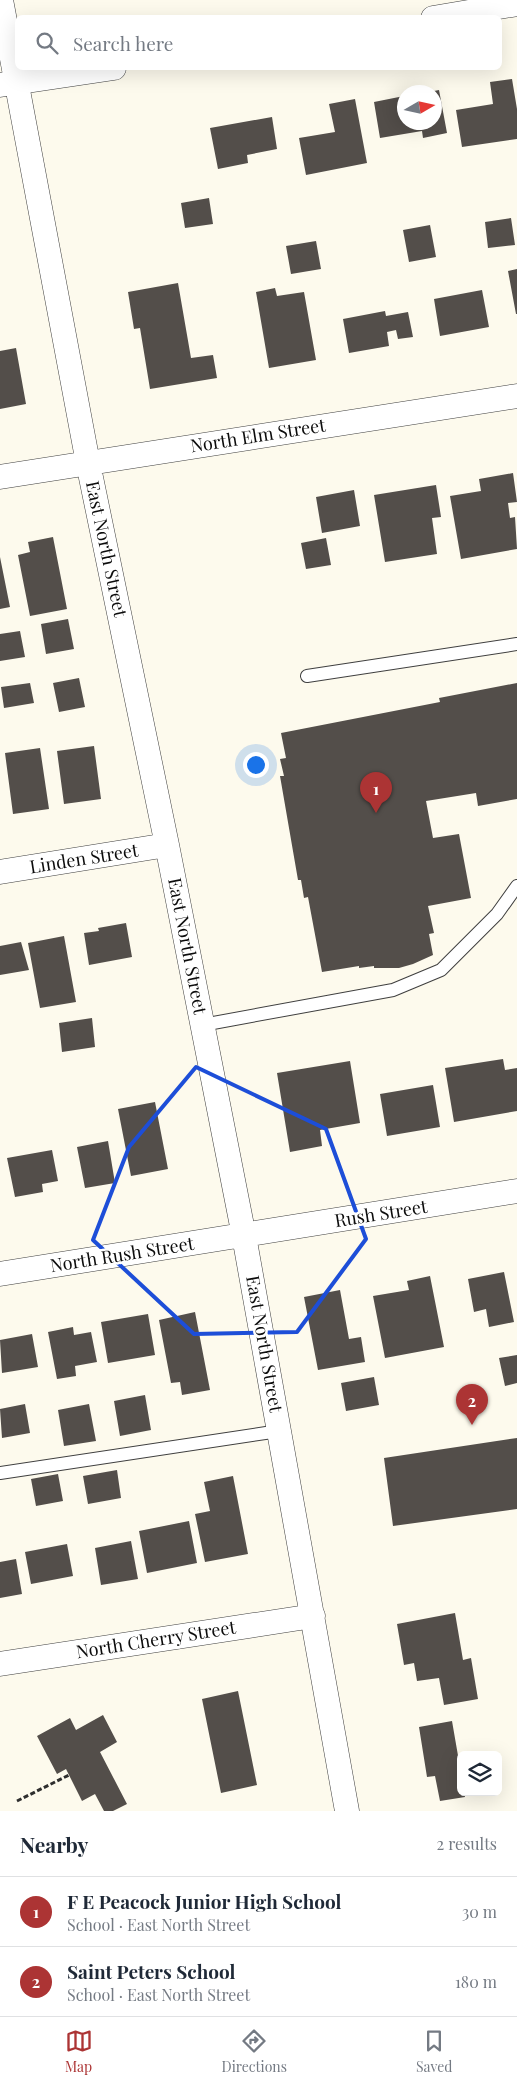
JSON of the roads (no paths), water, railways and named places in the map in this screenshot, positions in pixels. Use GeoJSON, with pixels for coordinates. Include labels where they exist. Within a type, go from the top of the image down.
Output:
{"type":"FeatureCollection","features":[{"type":"Feature","properties":{"kind":"street","name":"East North Street"},"geometry":{"type":"LineString","coordinates":[[1,0],[8,84],[168,845],[244,1236],[347,1811]]}},
{"type":"Feature","properties":{"kind":"street"},"geometry":{"type":"LineString","coordinates":[[451,15],[517,4]]}},
{"type":"Feature","properties":{"kind":"street"},"geometry":{"type":"LineString","coordinates":[[8,84],[101,70]]}},
{"type":"Feature","properties":{"kind":"street","name":"North Elm Street"},"geometry":{"type":"LineString","coordinates":[[0,477],[517,396]]}},
{"type":"Feature","properties":{"kind":"street","name":"Linden Street"},"geometry":{"type":"LineString","coordinates":[[0,872],[168,845]]}},
{"type":"Feature","properties":{"kind":"street","name":"Rush Street"},"geometry":{"type":"LineString","coordinates":[[244,1236],[517,1192]]}},
{"type":"Feature","properties":{"kind":"street","name":"North Rush Street"},"geometry":{"type":"LineString","coordinates":[[0,1274],[244,1236]]}},
{"type":"Feature","properties":{"kind":"street","name":"North Cherry Street"},"geometry":{"type":"LineString","coordinates":[[0,1664],[312,1616]]}},
{"type":"Feature","properties":{"kind":"lane"},"geometry":{"type":"LineString","coordinates":[[307,676],[517,644]]}},
{"type":"Feature","properties":{"kind":"lane"},"geometry":{"type":"LineString","coordinates":[[202,1025],[393,990],[441,970],[497,914],[517,886]]}},
{"type":"Feature","properties":{"kind":"lane"},"geometry":{"type":"LineString","coordinates":[[0,1472],[279,1431]]}},
{"type":"Feature","properties":{"kind":"place","name":"F E Peacock Junior High School"},"geometry":{"type":"Point","coordinates":[376,813]}},
{"type":"Feature","properties":{"kind":"place","name":"Saint Peters School"},"geometry":{"type":"Point","coordinates":[472,1425]}}]}
